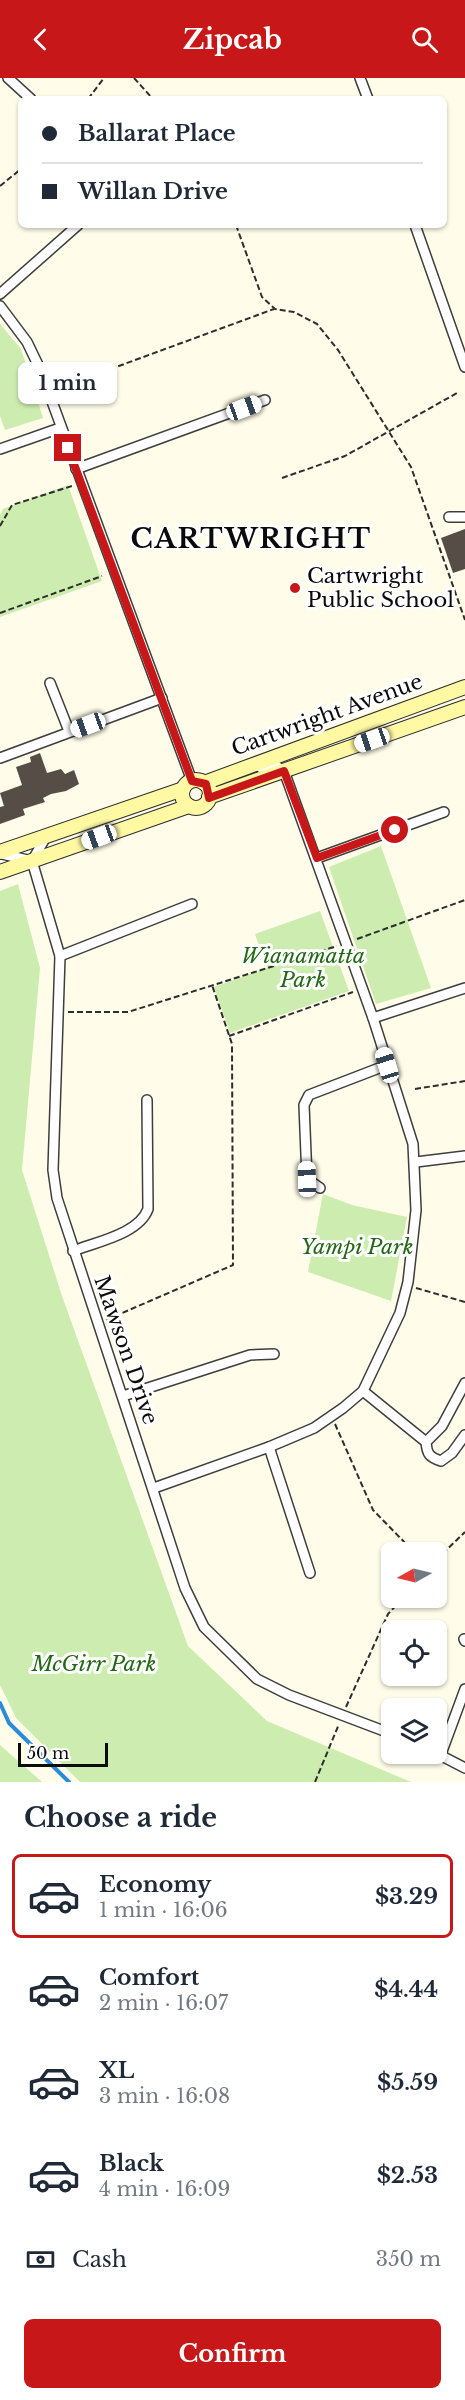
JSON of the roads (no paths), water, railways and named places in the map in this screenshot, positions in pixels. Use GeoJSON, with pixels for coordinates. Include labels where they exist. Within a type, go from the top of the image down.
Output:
{"type":"FeatureCollection","features":[{"type":"Feature","properties":{"kind":"street"},"geometry":{"type":"LineString","coordinates":[[0,82],[7,78],[28,96]]}},
{"type":"Feature","properties":{"kind":"street"},"geometry":{"type":"LineString","coordinates":[[360,78],[367,96]]}},
{"type":"Feature","properties":{"kind":"street"},"geometry":{"type":"LineString","coordinates":[[0,294],[75,228]]}},
{"type":"Feature","properties":{"kind":"street"},"geometry":{"type":"LineString","coordinates":[[416,228],[465,367]]}},
{"type":"Feature","properties":{"kind":"street"},"geometry":{"type":"LineString","coordinates":[[0,306],[27,342],[48,393],[193,784],[209,790],[209,798],[201,806],[189,806],[0,872]]}},
{"type":"Feature","properties":{"kind":"street"},"geometry":{"type":"LineString","coordinates":[[76,469],[265,400]]}},
{"type":"Feature","properties":{"kind":"street"},"geometry":{"type":"LineString","coordinates":[[0,448],[60,428]]}},
{"type":"Feature","properties":{"kind":"street"},"geometry":{"type":"LineString","coordinates":[[449,517],[465,517]]}},
{"type":"Feature","properties":{"kind":"street"},"geometry":{"type":"LineString","coordinates":[[50,682],[69,731]]}},
{"type":"Feature","properties":{"kind":"street","name":"Cartwright Avenue"},"geometry":{"type":"LineString","coordinates":[[0,853],[50,833],[246,767],[465,687]]}},
{"type":"Feature","properties":{"kind":"street"},"geometry":{"type":"LineString","coordinates":[[0,758],[162,698]]}},
{"type":"Feature","properties":{"kind":"street","name":"Cartwright Avenue"},"geometry":{"type":"LineString","coordinates":[[209,798],[465,706]]}},
{"type":"Feature","properties":{"kind":"street"},"geometry":{"type":"LineString","coordinates":[[154,1488],[269,1447],[314,1428],[332,1416],[363,1391],[400,1313],[407,1285],[416,1210],[416,1162],[405,1114],[317,858],[284,771],[275,765],[254,769],[246,767]]}},
{"type":"Feature","properties":{"kind":"street"},"geometry":{"type":"LineString","coordinates":[[189,806],[183,800],[193,784]]}},
{"type":"Feature","properties":{"kind":"street"},"geometry":{"type":"LineString","coordinates":[[317,858],[444,812]]}},
{"type":"Feature","properties":{"kind":"street"},"geometry":{"type":"LineString","coordinates":[[32,861],[50,833]]}},
{"type":"Feature","properties":{"kind":"street"},"geometry":{"type":"LineString","coordinates":[[0,853],[22,856],[32,861]]}},
{"type":"Feature","properties":{"kind":"street","name":"Mawson Drive"},"geometry":{"type":"LineString","coordinates":[[32,861],[60,956],[53,1170],[57,1198],[185,1588],[204,1627],[257,1679],[289,1695],[381,1730]]}},
{"type":"Feature","properties":{"kind":"street"},"geometry":{"type":"LineString","coordinates":[[60,956],[192,904]]}},
{"type":"Feature","properties":{"kind":"street"},"geometry":{"type":"LineString","coordinates":[[373,1018],[465,988]]}},
{"type":"Feature","properties":{"kind":"street"},"geometry":{"type":"LineString","coordinates":[[320,1188],[307,1179],[304,1106],[309,1095],[387,1065]]}},
{"type":"Feature","properties":{"kind":"street"},"geometry":{"type":"LineString","coordinates":[[73,1251],[133,1227],[144,1220],[148,1209],[147,1100]]}},
{"type":"Feature","properties":{"kind":"street"},"geometry":{"type":"LineString","coordinates":[[416,1162],[465,1156]]}},
{"type":"Feature","properties":{"kind":"street"},"geometry":{"type":"LineString","coordinates":[[123,1396],[250,1355],[274,1354]]}},
{"type":"Feature","properties":{"kind":"street"},"geometry":{"type":"LineString","coordinates":[[426,1442],[442,1426],[465,1383]]}},
{"type":"Feature","properties":{"kind":"street"},"geometry":{"type":"LineString","coordinates":[[363,1391],[426,1442],[427,1453],[432,1458],[441,1461],[452,1453],[465,1435]]}},
{"type":"Feature","properties":{"kind":"street"},"geometry":{"type":"LineString","coordinates":[[269,1447],[310,1573]]}},
{"type":"Feature","properties":{"kind":"street"},"geometry":{"type":"LineString","coordinates":[[447,1734],[465,1689]]}},
{"type":"Feature","properties":{"kind":"street"},"geometry":{"type":"LineString","coordinates":[[447,1758],[465,1768]]}},
{"type":"Feature","properties":{"kind":"waterway"},"geometry":{"type":"LineString","coordinates":[[0,1703],[9,1723],[69,1782]]}},
{"type":"Feature","properties":{"kind":"place","name":"Cartwright Public School"},"geometry":{"type":"Point","coordinates":[295,588]}},
{"type":"Feature","properties":{"kind":"district","name":"CARTWRIGHT"},"geometry":{"type":"Point","coordinates":[251,538]}},
{"type":"Feature","properties":{"kind":"park label","name":"Wianamatta Park"},"geometry":{"type":"Point","coordinates":[303,968]}},
{"type":"Feature","properties":{"kind":"park label","name":"Yampi Park"},"geometry":{"type":"Point","coordinates":[357,1247]}},
{"type":"Feature","properties":{"kind":"park label","name":"McGirr Park"},"geometry":{"type":"Point","coordinates":[94,1664]}}]}
